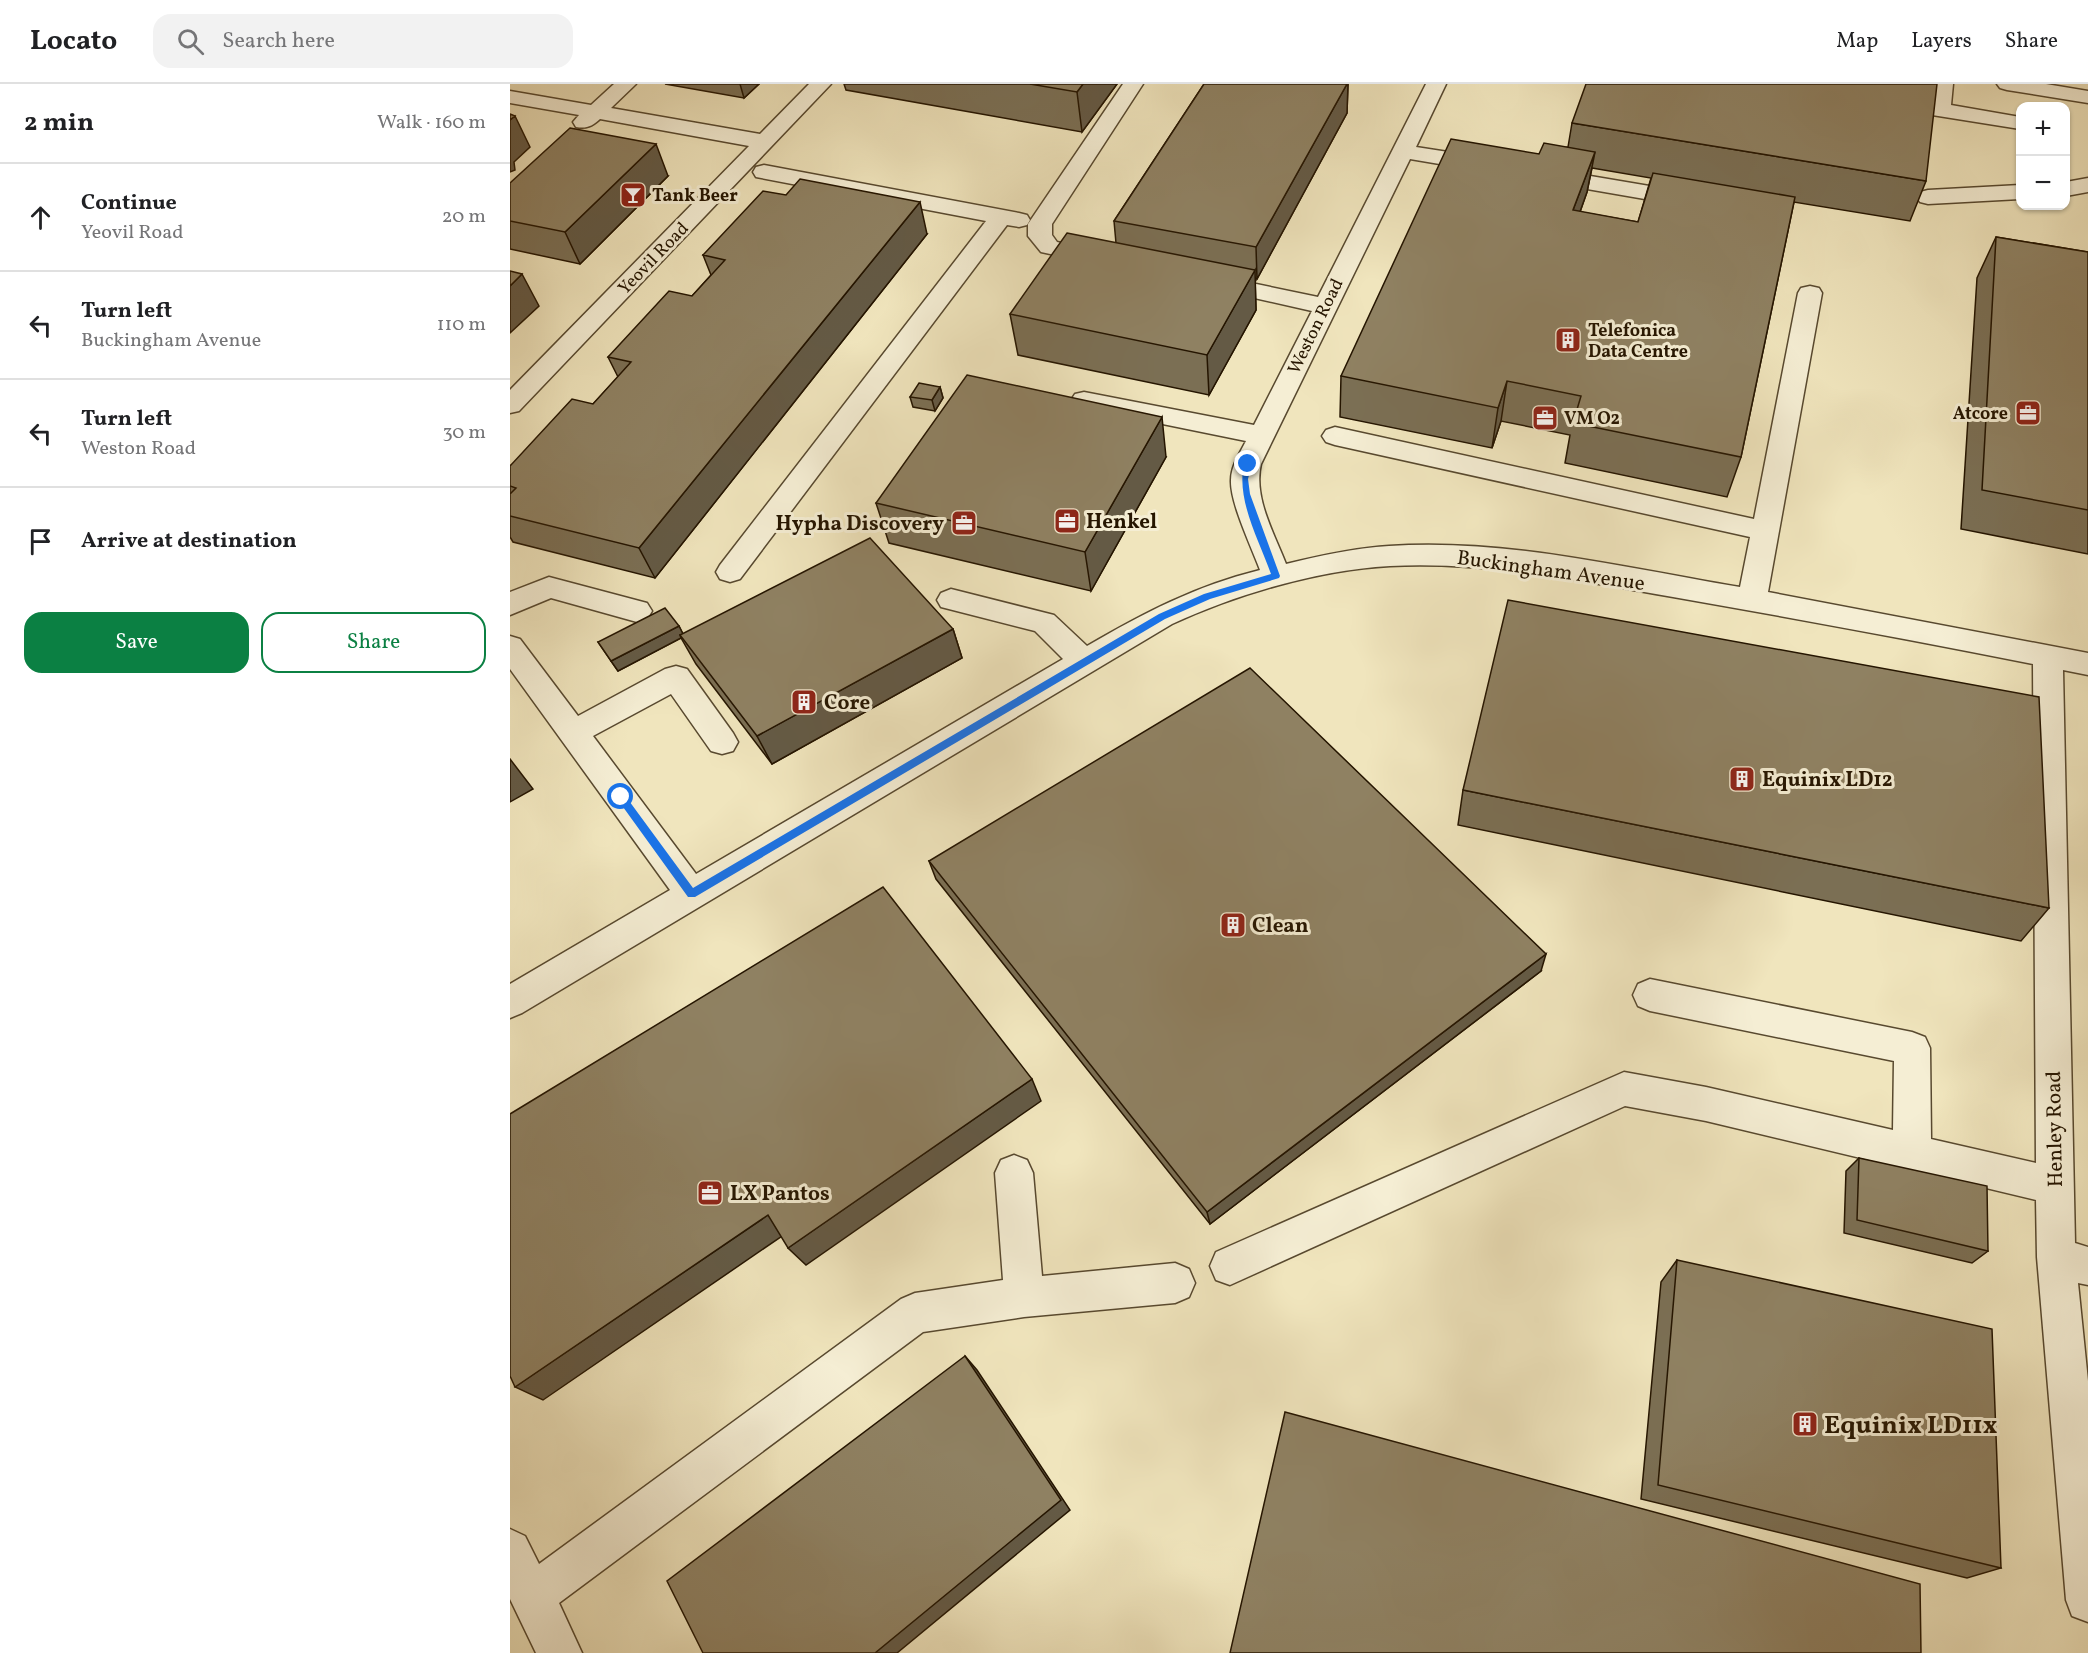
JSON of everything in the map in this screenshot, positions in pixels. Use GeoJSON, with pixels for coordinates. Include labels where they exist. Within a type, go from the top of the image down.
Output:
{"type":"FeatureCollection","features":[{"type":"Feature","properties":{"kind":"street"},"geometry":{"type":"LineString","coordinates":[[570,136],[626,84]]}},
{"type":"Feature","properties":{"kind":"street","name":"Yeovil Road"},"geometry":{"type":"LineString","coordinates":[[510,405],[821,84]]}},
{"type":"Feature","properties":{"kind":"street"},"geometry":{"type":"LineString","coordinates":[[1118,261],[1049,247],[1040,236],[1040,224],[1133,84]]}},
{"type":"Feature","properties":{"kind":"street","name":"Weston Road"},"geometry":{"type":"LineString","coordinates":[[1276,576],[1246,494],[1244,479],[1248,464],[1324,306],[1436,84]]}},
{"type":"Feature","properties":{"kind":"street"},"geometry":{"type":"LineString","coordinates":[[1943,84],[1940,110],[2016,122]]}},
{"type":"Feature","properties":{"kind":"street"},"geometry":{"type":"LineString","coordinates":[[2007,84],[2088,97]]}},
{"type":"Feature","properties":{"kind":"street"},"geometry":{"type":"LineString","coordinates":[[510,97],[766,142]]}},
{"type":"Feature","properties":{"kind":"street"},"geometry":{"type":"LineString","coordinates":[[1403,151],[1709,203]]}},
{"type":"Feature","properties":{"kind":"street"},"geometry":{"type":"LineString","coordinates":[[764,172],[1040,224]]}},
{"type":"Feature","properties":{"kind":"street"},"geometry":{"type":"LineString","coordinates":[[2070,188],[2088,185]]}},
{"type":"Feature","properties":{"kind":"street"},"geometry":{"type":"LineString","coordinates":[[1928,197],[2016,192]]}},
{"type":"Feature","properties":{"kind":"street"},"geometry":{"type":"LineString","coordinates":[[730,572],[1001,217]]}},
{"type":"Feature","properties":{"kind":"street"},"geometry":{"type":"LineString","coordinates":[[1187,276],[1324,306]]}},
{"type":"Feature","properties":{"kind":"street"},"geometry":{"type":"LineString","coordinates":[[1752,600],[1810,293]]}},
{"type":"Feature","properties":{"kind":"street"},"geometry":{"type":"LineString","coordinates":[[1084,400],[1262,435]]}},
{"type":"Feature","properties":{"kind":"street"},"geometry":{"type":"LineString","coordinates":[[1335,436],[1765,531]]}},
{"type":"Feature","properties":{"kind":"street","name":"Buckingham Avenue"},"geometry":{"type":"LineString","coordinates":[[510,1002],[1162,616],[1207,596],[1276,576],[1348,561],[1388,556],[1487,557],[1537,563],[1845,616],[2088,664]]}},
{"type":"Feature","properties":{"kind":"street"},"geometry":{"type":"LineString","coordinates":[[510,604],[549,587],[637,612]]}},
{"type":"Feature","properties":{"kind":"street"},"geometry":{"type":"LineString","coordinates":[[951,600],[1044,623],[1084,661]]}},
{"type":"Feature","properties":{"kind":"street"},"geometry":{"type":"LineString","coordinates":[[510,647],[692,894]]}},
{"type":"Feature","properties":{"kind":"street","name":"Henley Road"},"geometry":{"type":"LineString","coordinates":[[2048,656],[2055,1186],[2072,1261],[2088,1600]]}},
{"type":"Feature","properties":{"kind":"street"},"geometry":{"type":"LineString","coordinates":[[573,733],[676,677],[722,742]]}},
{"type":"Feature","properties":{"kind":"street"},"geometry":{"type":"LineString","coordinates":[[1650,995],[1912,1048],[1912,1152]]}},
{"type":"Feature","properties":{"kind":"street"},"geometry":{"type":"LineString","coordinates":[[1230,1266],[1624,1089],[1706,1104],[2055,1186]]}},
{"type":"Feature","properties":{"kind":"street"},"geometry":{"type":"LineString","coordinates":[[1014,1173],[1024,1297]]}},
{"type":"Feature","properties":{"kind":"street"},"geometry":{"type":"LineString","coordinates":[[532,1596],[915,1314],[1024,1297],[1175,1283]]}},
{"type":"Feature","properties":{"kind":"street"},"geometry":{"type":"LineString","coordinates":[[510,1551],[559,1653]]}},
{"type":"Feature","properties":{"kind":"building"},"geometry":{"type":"Polygon","coordinates":[[[1030,84],[1083,84],[1077,92],[1030,84]]]}},
{"type":"Feature","properties":{"kind":"building"},"geometry":{"type":"Polygon","coordinates":[[[1204,84],[1347,84],[1256,247],[1114,221],[1204,84]]]}},
{"type":"Feature","properties":{"kind":"building"},"geometry":{"type":"Polygon","coordinates":[[[1586,84],[1937,84],[1926,181],[1572,123],[1586,84]]]}},
{"type":"Feature","properties":{"kind":"building"},"geometry":{"type":"Polygon","coordinates":[[[570,128],[656,144],[565,232],[510,221],[510,183],[570,128]]]}},
{"type":"Feature","properties":{"kind":"building","name":"Telefonica Data Centre"},"geometry":{"type":"Polygon","coordinates":[[[1451,139],[1539,154],[1544,143],[1595,152],[1573,210],[1638,222],[1653,173],[1795,197],[1741,457],[1573,423],[1581,396],[1507,381],[1498,408],[1341,376],[1451,139]]]}},
{"type":"Feature","properties":{"kind":"building"},"geometry":{"type":"Polygon","coordinates":[[[800,179],[920,202],[639,548],[510,516],[510,494],[516,488],[510,486],[510,466],[572,399],[593,404],[631,362],[608,357],[669,291],[692,296],[725,260],[703,255],[763,191],[786,195],[800,179]]]}},
{"type":"Feature","properties":{"kind":"building"},"geometry":{"type":"Polygon","coordinates":[[[1067,233],[1255,270],[1207,355],[1010,314],[1067,233]]]}},
{"type":"Feature","properties":{"kind":"building","name":"Atcore"},"geometry":{"type":"Polygon","coordinates":[[[1996,237],[2088,252],[2088,510],[1982,490],[1996,237]]]}},
{"type":"Feature","properties":{"kind":"building"},"geometry":{"type":"Polygon","coordinates":[[[510,271],[522,274],[510,286],[510,271]]]}},
{"type":"Feature","properties":{"kind":"building"},"geometry":{"type":"Polygon","coordinates":[[[967,375],[1162,417],[1085,552],[876,503],[967,375]]]}},
{"type":"Feature","properties":{"kind":"building"},"geometry":{"type":"Polygon","coordinates":[[[919,383],[940,387],[932,400],[910,397],[919,383]]]}},
{"type":"Feature","properties":{"kind":"building","name":"Core"},"geometry":{"type":"Polygon","coordinates":[[[870,538],[953,629],[757,736],[680,635],[870,538]]]}},
{"type":"Feature","properties":{"kind":"building","name":"Equinix LD12"},"geometry":{"type":"Polygon","coordinates":[[[1508,600],[2039,697],[2049,908],[1463,790],[1508,600]]]}},
{"type":"Feature","properties":{"kind":"building"},"geometry":{"type":"Polygon","coordinates":[[[665,608],[679,626],[611,661],[598,642],[665,608]]]}},
{"type":"Feature","properties":{"kind":"building","name":"Clean"},"geometry":{"type":"Polygon","coordinates":[[[1250,668],[1546,954],[1207,1212],[929,861],[1250,668]]]}},
{"type":"Feature","properties":{"kind":"building","name":"LX Pantos"},"geometry":{"type":"Polygon","coordinates":[[[883,887],[1032,1079],[788,1248],[768,1215],[515,1387],[510,1376],[510,1114],[883,887]]]}},
{"type":"Feature","properties":{"kind":"building"},"geometry":{"type":"Polygon","coordinates":[[[1859,1158],[1987,1186],[1988,1251],[1857,1220],[1859,1158]]]}},
{"type":"Feature","properties":{"kind":"building","name":"Equinix LD11x"},"geometry":{"type":"Polygon","coordinates":[[[1677,1260],[1992,1329],[2001,1568],[1658,1485],[1677,1260]]]}},
{"type":"Feature","properties":{"kind":"building"},"geometry":{"type":"Polygon","coordinates":[[[965,1356],[1061,1500],[875,1653],[703,1653],[667,1581],[965,1356]]]}},
{"type":"Feature","properties":{"kind":"building"},"geometry":{"type":"Polygon","coordinates":[[[1285,1412],[1920,1584],[1921,1653],[1230,1653],[1285,1412]]]}},
{"type":"Feature","properties":{"kind":"place","name":"Tank Beer"},"geometry":{"type":"Point","coordinates":[633,195]}},
{"type":"Feature","properties":{"kind":"place","name":"Telefonica Data Centre"},"geometry":{"type":"Point","coordinates":[1568,340]}},
{"type":"Feature","properties":{"kind":"place","name":"Atcore"},"geometry":{"type":"Point","coordinates":[2028,413]}},
{"type":"Feature","properties":{"kind":"place","name":"VM O2"},"geometry":{"type":"Point","coordinates":[1545,418]}},
{"type":"Feature","properties":{"kind":"place","name":"Henkel"},"geometry":{"type":"Point","coordinates":[1067,521]}},
{"type":"Feature","properties":{"kind":"place","name":"Hypha Discovery"},"geometry":{"type":"Point","coordinates":[964,523]}},
{"type":"Feature","properties":{"kind":"place","name":"Core"},"geometry":{"type":"Point","coordinates":[804,702]}},
{"type":"Feature","properties":{"kind":"place","name":"Equinix LD12"},"geometry":{"type":"Point","coordinates":[1742,779]}},
{"type":"Feature","properties":{"kind":"place","name":"Clean"},"geometry":{"type":"Point","coordinates":[1233,925]}},
{"type":"Feature","properties":{"kind":"place","name":"LX Pantos"},"geometry":{"type":"Point","coordinates":[710,1193]}},
{"type":"Feature","properties":{"kind":"place","name":"Equinix LD11x"},"geometry":{"type":"Point","coordinates":[1805,1424]}},
{"type":"Feature","properties":{"kind":"route"},"geometry":{"type":"LineString","coordinates":[[621,797],[692,894],[1162,616],[1207,596],[1276,576],[1246,494],[1244,479],[1248,464]]}}]}
